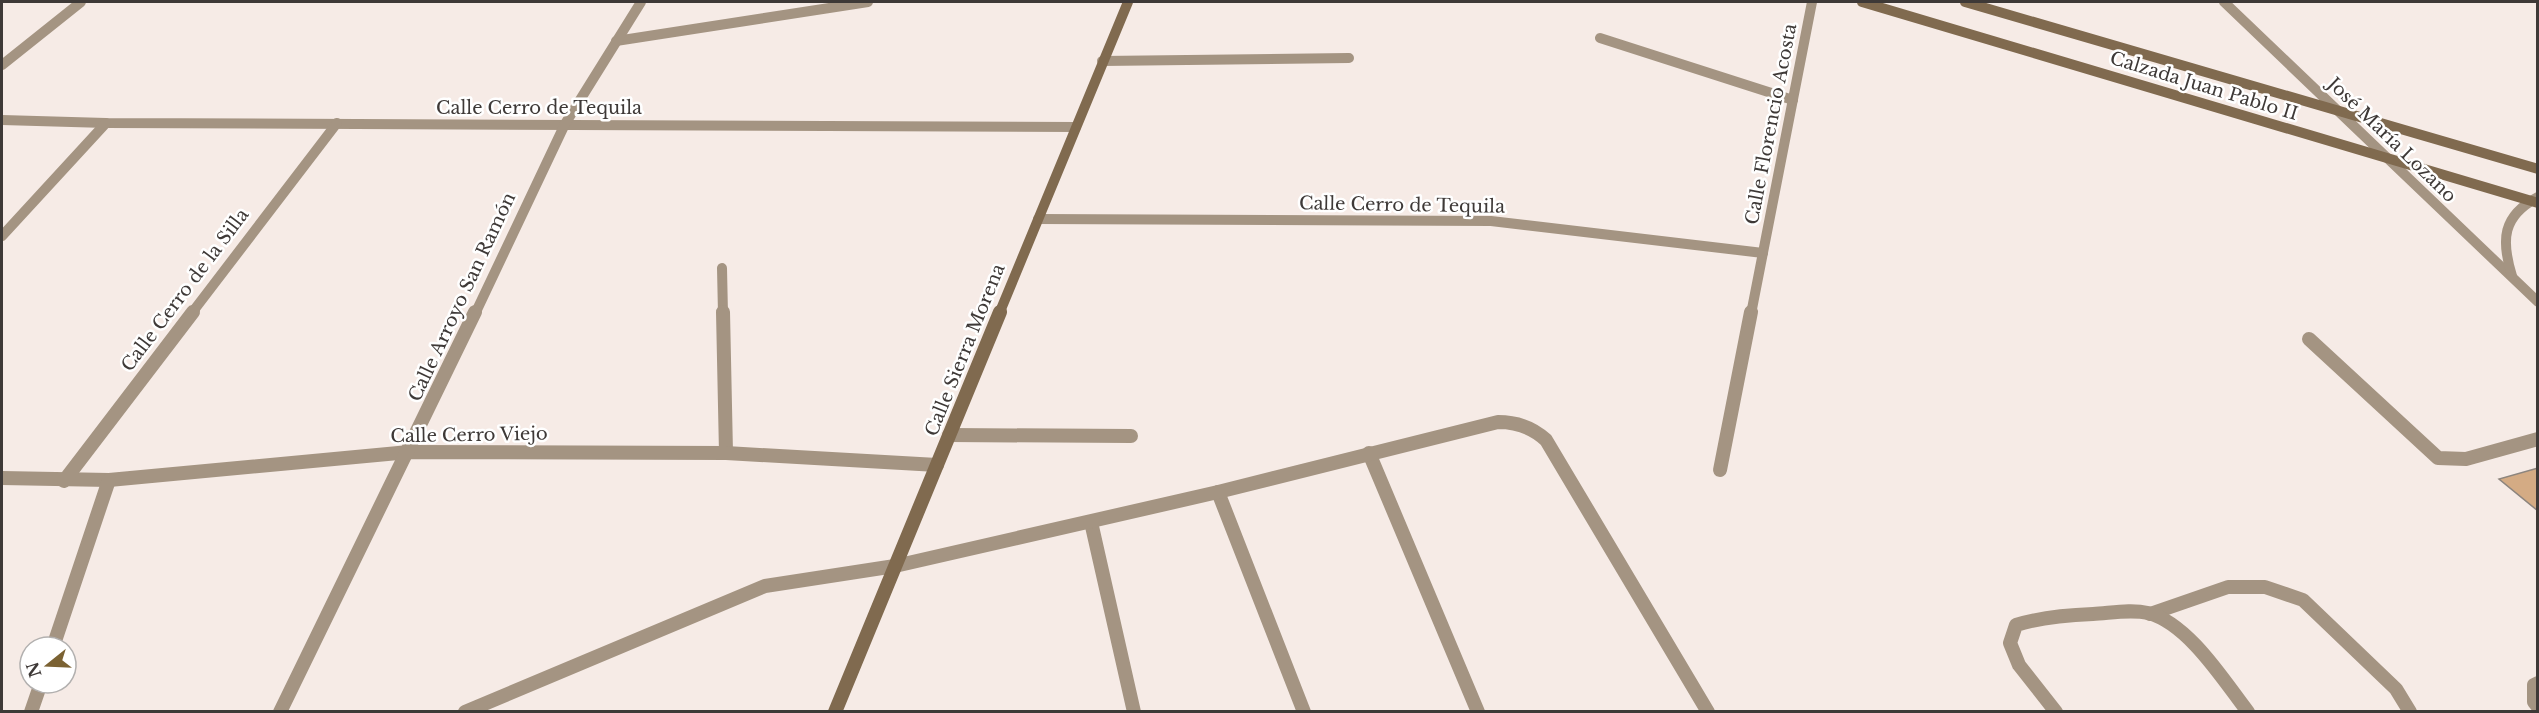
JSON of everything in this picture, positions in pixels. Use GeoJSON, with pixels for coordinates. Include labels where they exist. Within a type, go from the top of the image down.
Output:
{"type":"FeatureCollection","features":[{"type":"Feature","properties":{"kind":"main road","name":"Calle Sierra Morena"},"geometry":{"type":"LineString","coordinates":[[835,711],[1128,2]]}},
{"type":"Feature","properties":{"kind":"main road","name":"Calzada Juan Pablo II"},"geometry":{"type":"LineString","coordinates":[[1862,2],[2535,200]]}},
{"type":"Feature","properties":{"kind":"main road","name":"Calzada Juan Pablo II"},"geometry":{"type":"LineString","coordinates":[[1965,2],[2538,169]]}},
{"type":"Feature","properties":{"kind":"street"},"geometry":{"type":"LineString","coordinates":[[2,65],[81,2]]}},
{"type":"Feature","properties":{"kind":"street","name":"Calle Arroyo San Ramón"},"geometry":{"type":"LineString","coordinates":[[280,711],[409,452],[565,124],[640,2]]}},
{"type":"Feature","properties":{"kind":"street"},"geometry":{"type":"LineString","coordinates":[[616,41],[868,2]]}},
{"type":"Feature","properties":{"kind":"street","name":"Calle Florencio Acosta"},"geometry":{"type":"LineString","coordinates":[[1720,470],[1812,2]]}},
{"type":"Feature","properties":{"kind":"street","name":"José María Lozano"},"geometry":{"type":"LineString","coordinates":[[2224,2],[2538,302]]}},
{"type":"Feature","properties":{"kind":"street"},"geometry":{"type":"LineString","coordinates":[[1600,38],[1793,100]]}},
{"type":"Feature","properties":{"kind":"street"},"geometry":{"type":"LineString","coordinates":[[1102,61],[1349,58]]}},
{"type":"Feature","properties":{"kind":"street","name":"Calle Cerro de Tequila"},"geometry":{"type":"LineString","coordinates":[[2,120],[106,123],[1076,127]]}},
{"type":"Feature","properties":{"kind":"street"},"geometry":{"type":"LineString","coordinates":[[2,236],[106,123]]}},
{"type":"Feature","properties":{"kind":"street","name":"Calle Cerro de la Silla"},"geometry":{"type":"LineString","coordinates":[[64,481],[337,123]]}},
{"type":"Feature","properties":{"kind":"street"},"geometry":{"type":"LineString","coordinates":[[2513,278],[2505,254],[2505,232],[2514,215],[2535,200]]}},
{"type":"Feature","properties":{"kind":"street","name":"Calle Cerro de Tequila"},"geometry":{"type":"LineString","coordinates":[[1038,219],[1491,221],[1763,254]]}},
{"type":"Feature","properties":{"kind":"street"},"geometry":{"type":"LineString","coordinates":[[722,268],[726,453]]}},
{"type":"Feature","properties":{"kind":"street"},"geometry":{"type":"LineString","coordinates":[[2308,339],[2438,458],[2466,459],[2538,439]]}},
{"type":"Feature","properties":{"kind":"street"},"geometry":{"type":"LineString","coordinates":[[465,711],[765,586],[895,566],[1218,492],[1498,422],[1516,422],[1534,428],[1546,440],[1708,711]]}},
{"type":"Feature","properties":{"kind":"street"},"geometry":{"type":"LineString","coordinates":[[949,435],[1131,436]]}},
{"type":"Feature","properties":{"kind":"street","name":"Calle Cerro Viejo"},"geometry":{"type":"LineString","coordinates":[[2,478],[64,481],[109,480],[409,452],[726,453],[937,465]]}},
{"type":"Feature","properties":{"kind":"street"},"geometry":{"type":"LineString","coordinates":[[1369,453],[1478,711]]}},
{"type":"Feature","properties":{"kind":"street"},"geometry":{"type":"LineString","coordinates":[[57,635],[109,480]]}},
{"type":"Feature","properties":{"kind":"street"},"geometry":{"type":"LineString","coordinates":[[1218,492],[1304,711]]}},
{"type":"Feature","properties":{"kind":"street"},"geometry":{"type":"LineString","coordinates":[[1090,522],[1134,711]]}},
{"type":"Feature","properties":{"kind":"street"},"geometry":{"type":"LineString","coordinates":[[2150,614],[2228,587],[2265,587],[2302,600],[2396,688],[2410,711]]}},
{"type":"Feature","properties":{"kind":"street"},"geometry":{"type":"LineString","coordinates":[[2056,711],[2019,664],[2010,643],[2016,626],[2035,618],[2131,611],[2150,614],[2170,623],[2186,637],[2248,711]]}},
{"type":"Feature","properties":{"kind":"street"},"geometry":{"type":"LineString","coordinates":[[2538,683],[2534,685],[2534,702],[2538,707]]}},
{"type":"Feature","properties":{"kind":"street"},"geometry":{"type":"LineString","coordinates":[[31,711],[37,695]]}},
{"type":"Feature","properties":{"kind":"building"},"geometry":{"type":"Polygon","coordinates":[[[2538,468],[2538,511],[2499,479],[2538,468]]]}}]}
